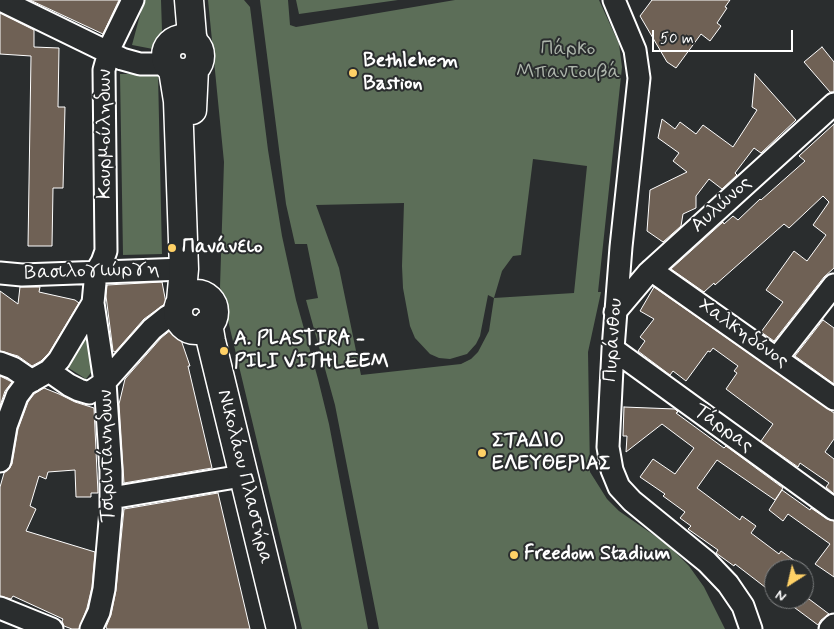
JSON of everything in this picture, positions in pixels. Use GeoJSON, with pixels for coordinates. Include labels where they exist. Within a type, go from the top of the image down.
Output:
{"type":"FeatureCollection","features":[{"type":"Feature","properties":{"kind":"main road","name":"Νικολάου Πλαστήρα"},"geometry":{"type":"LineString","coordinates":[[175,0],[175,34],[192,99],[198,262],[192,312],[210,341],[280,629]]}},
{"type":"Feature","properties":{"kind":"main road","name":"Νικολάου Πλαστήρα"},"geometry":{"type":"LineString","coordinates":[[189,0],[192,36],[180,58],[178,101],[184,269],[192,312],[194,336],[267,629]]}},
{"type":"Feature","properties":{"kind":"street"},"geometry":{"type":"LineString","coordinates":[[1,0],[108,52],[140,64],[180,58]]}},
{"type":"Feature","properties":{"kind":"street","name":"Κουρμούληδων"},"geometry":{"type":"LineString","coordinates":[[0,461],[3,425],[17,396],[23,387],[41,376],[59,360],[94,288],[106,251],[104,81],[108,52],[133,0]]}},
{"type":"Feature","properties":{"kind":"street","name":"Πυράνθου"},"geometry":{"type":"LineString","coordinates":[[614,0],[635,50],[640,78],[612,349],[608,446],[612,470],[624,493],[632,501],[692,549],[725,580],[738,596],[751,629]]}},
{"type":"Feature","properties":{"kind":"street","name":"Αυλώνος"},"geometry":{"type":"LineString","coordinates":[[615,312],[651,270],[834,104]]}},
{"type":"Feature","properties":{"kind":"street","name":"Βασιλογιώργη"},"geometry":{"type":"LineString","coordinates":[[0,273],[94,288],[184,269]]}},
{"type":"Feature","properties":{"kind":"street","name":"Χαλκηδόνος"},"geometry":{"type":"LineString","coordinates":[[651,270],[834,399]]}},
{"type":"Feature","properties":{"kind":"street"},"geometry":{"type":"LineString","coordinates":[[777,358],[834,285]]}},
{"type":"Feature","properties":{"kind":"street"},"geometry":{"type":"LineString","coordinates":[[0,363],[69,384],[86,392],[92,392],[105,382],[94,288]]}},
{"type":"Feature","properties":{"kind":"street","name":"Τσιριντάνηδων"},"geometry":{"type":"LineString","coordinates":[[90,629],[99,612],[108,556],[111,498],[109,430],[105,382],[152,329],[167,317],[192,312]]}},
{"type":"Feature","properties":{"kind":"street","name":"Τάρρας"},"geometry":{"type":"LineString","coordinates":[[612,349],[834,509]]}},
{"type":"Feature","properties":{"kind":"street"},"geometry":{"type":"LineString","coordinates":[[111,498],[230,478]]}},
{"type":"Feature","properties":{"kind":"street"},"geometry":{"type":"LineString","coordinates":[[0,608],[52,629]]}},
{"type":"Feature","properties":{"kind":"street"},"geometry":{"type":"LineString","coordinates":[[830,629],[834,625]]}},
{"type":"Feature","properties":{"kind":"green space"},"geometry":{"type":"Polygon","coordinates":[[[144,0],[161,0],[162,31],[157,45],[153,49],[132,45],[144,0]]]}},
{"type":"Feature","properties":{"kind":"green space"},"geometry":{"type":"Polygon","coordinates":[[[208,0],[244,0],[250,7],[268,150],[282,236],[296,300],[329,424],[368,629],[302,629],[220,287],[224,162],[208,0]]]}},
{"type":"Feature","properties":{"kind":"green space","name":"Πάρκο Μπαντουβά"},"geometry":{"type":"Polygon","coordinates":[[[260,0],[288,0],[290,25],[296,27],[455,0],[599,0],[619,44],[622,67],[598,292],[601,292],[588,352],[590,472],[607,499],[619,511],[668,545],[689,566],[704,587],[725,629],[379,629],[335,405],[306,300],[318,298],[307,244],[295,244],[286,204],[260,0]],[[533,159],[521,255],[513,256],[502,271],[494,298],[574,293],[587,166],[533,159]],[[404,203],[316,205],[339,268],[361,375],[461,364],[471,359],[478,352],[489,331],[494,298],[488,295],[480,336],[467,354],[450,359],[439,358],[430,354],[415,338],[410,326],[403,288],[404,203]]]}},
{"type":"Feature","properties":{"kind":"green space"},"geometry":{"type":"Polygon","coordinates":[[[296,0],[398,0],[299,14],[296,0]]]}},
{"type":"Feature","properties":{"kind":"green space"},"geometry":{"type":"Polygon","coordinates":[[[120,74],[158,74],[162,254],[123,255],[120,74]]]}},
{"type":"Feature","properties":{"kind":"green space"},"geometry":{"type":"Polygon","coordinates":[[[89,334],[96,366],[86,379],[67,367],[89,334]]]}},
{"type":"Feature","properties":{"kind":"building"},"geometry":{"type":"Polygon","coordinates":[[[30,0],[119,0],[103,34],[30,0]]]}},
{"type":"Feature","properties":{"kind":"building"},"geometry":{"type":"Polygon","coordinates":[[[652,0],[730,0],[717,23],[721,26],[710,41],[701,34],[676,68],[667,62],[640,16],[652,0]]]}},
{"type":"Feature","properties":{"kind":"building"},"geometry":{"type":"Polygon","coordinates":[[[0,13],[34,30],[34,47],[59,48],[58,107],[65,107],[63,188],[53,188],[52,246],[28,246],[31,56],[0,54],[0,13]]]}},
{"type":"Feature","properties":{"kind":"building"},"geometry":{"type":"Polygon","coordinates":[[[822,47],[834,62],[834,92],[830,92],[804,62],[822,47]]]}},
{"type":"Feature","properties":{"kind":"building"},"geometry":{"type":"Polygon","coordinates":[[[755,74],[796,120],[761,153],[754,148],[735,173],[737,175],[722,189],[709,179],[696,196],[696,208],[683,214],[681,226],[663,242],[647,231],[650,190],[687,172],[673,161],[679,153],[658,138],[662,119],[675,129],[680,122],[696,134],[703,125],[733,147],[757,110],[752,107],[755,74]]]}},
{"type":"Feature","properties":{"kind":"building"},"geometry":{"type":"Polygon","coordinates":[[[834,124],[834,268],[824,277],[774,341],[761,332],[783,302],[766,290],[794,251],[807,261],[826,235],[813,225],[829,202],[823,196],[789,228],[784,224],[715,285],[714,283],[704,292],[671,269],[723,222],[724,224],[733,216],[738,220],[805,161],[799,156],[834,124]]]}},
{"type":"Feature","properties":{"kind":"building"},"geometry":{"type":"Polygon","coordinates":[[[162,282],[166,303],[144,319],[115,352],[113,351],[106,296],[107,285],[162,282]]]}},
{"type":"Feature","properties":{"kind":"building"},"geometry":{"type":"Polygon","coordinates":[[[20,287],[40,287],[39,292],[75,300],[79,303],[49,353],[32,366],[18,356],[0,351],[0,291],[18,304],[20,287]]]}},
{"type":"Feature","properties":{"kind":"building"},"geometry":{"type":"Polygon","coordinates":[[[654,287],[834,413],[834,439],[825,452],[834,459],[834,494],[826,487],[829,483],[800,463],[798,467],[761,441],[773,424],[726,389],[737,373],[734,371],[738,366],[713,348],[710,352],[708,351],[686,381],[673,371],[670,375],[638,351],[645,341],[640,337],[654,319],[640,311],[654,287]]]}},
{"type":"Feature","properties":{"kind":"building"},"geometry":{"type":"Polygon","coordinates":[[[823,320],[834,328],[834,384],[795,356],[823,320]]]}},
{"type":"Feature","properties":{"kind":"building"},"geometry":{"type":"Polygon","coordinates":[[[172,329],[179,334],[190,366],[188,366],[212,468],[124,483],[119,404],[125,379],[161,338],[172,329]]]}},
{"type":"Feature","properties":{"kind":"building"},"geometry":{"type":"Polygon","coordinates":[[[0,376],[12,382],[5,391],[0,406],[0,376]]]}},
{"type":"Feature","properties":{"kind":"building"},"geometry":{"type":"Polygon","coordinates":[[[44,388],[94,408],[98,493],[91,493],[91,497],[76,497],[75,470],[48,472],[46,479],[39,476],[30,506],[36,509],[26,531],[95,552],[92,587],[79,629],[64,626],[63,619],[13,596],[11,599],[0,596],[0,487],[4,473],[12,464],[18,429],[28,402],[34,394],[44,388]]]}},
{"type":"Feature","properties":{"kind":"building"},"geometry":{"type":"Polygon","coordinates":[[[624,407],[675,409],[678,412],[676,413],[724,448],[726,446],[783,488],[775,500],[717,460],[697,488],[740,520],[742,516],[756,526],[751,533],[779,554],[781,551],[792,559],[764,559],[764,586],[735,564],[734,566],[716,553],[718,550],[688,529],[691,526],[680,518],[685,512],[663,496],[665,494],[640,477],[653,459],[675,474],[694,448],[662,424],[626,452],[627,436],[623,436],[624,407]]]}},
{"type":"Feature","properties":{"kind":"building"},"geometry":{"type":"Polygon","coordinates":[[[782,490],[810,510],[811,508],[827,519],[834,521],[834,577],[815,564],[830,544],[788,514],[783,521],[769,510],[782,490]]]}},
{"type":"Feature","properties":{"kind":"building"},"geometry":{"type":"Polygon","coordinates":[[[218,493],[250,629],[107,629],[116,590],[124,509],[218,493]]]}},
{"type":"Feature","properties":{"kind":"building"},"geometry":{"type":"Polygon","coordinates":[[[814,603],[829,614],[818,625],[796,609],[814,609],[814,603]]]}},
{"type":"Feature","properties":{"kind":"place","name":"Bethlehem Bastion"},"geometry":{"type":"Point","coordinates":[353,73]}},
{"type":"Feature","properties":{"kind":"place","name":"Πανάνειο"},"geometry":{"type":"Point","coordinates":[172,248]}},
{"type":"Feature","properties":{"kind":"place","name":"A. PLASTIRA - PILI VITHLEEM"},"geometry":{"type":"Point","coordinates":[224,351]}},
{"type":"Feature","properties":{"kind":"place","name":"ΣΤΑΔΙΟ ΕΛΕΥΘΕΡΙΑΣ"},"geometry":{"type":"Point","coordinates":[482,453]}},
{"type":"Feature","properties":{"kind":"place","name":"Freedom Stadium"},"geometry":{"type":"Point","coordinates":[514,555]}}]}
